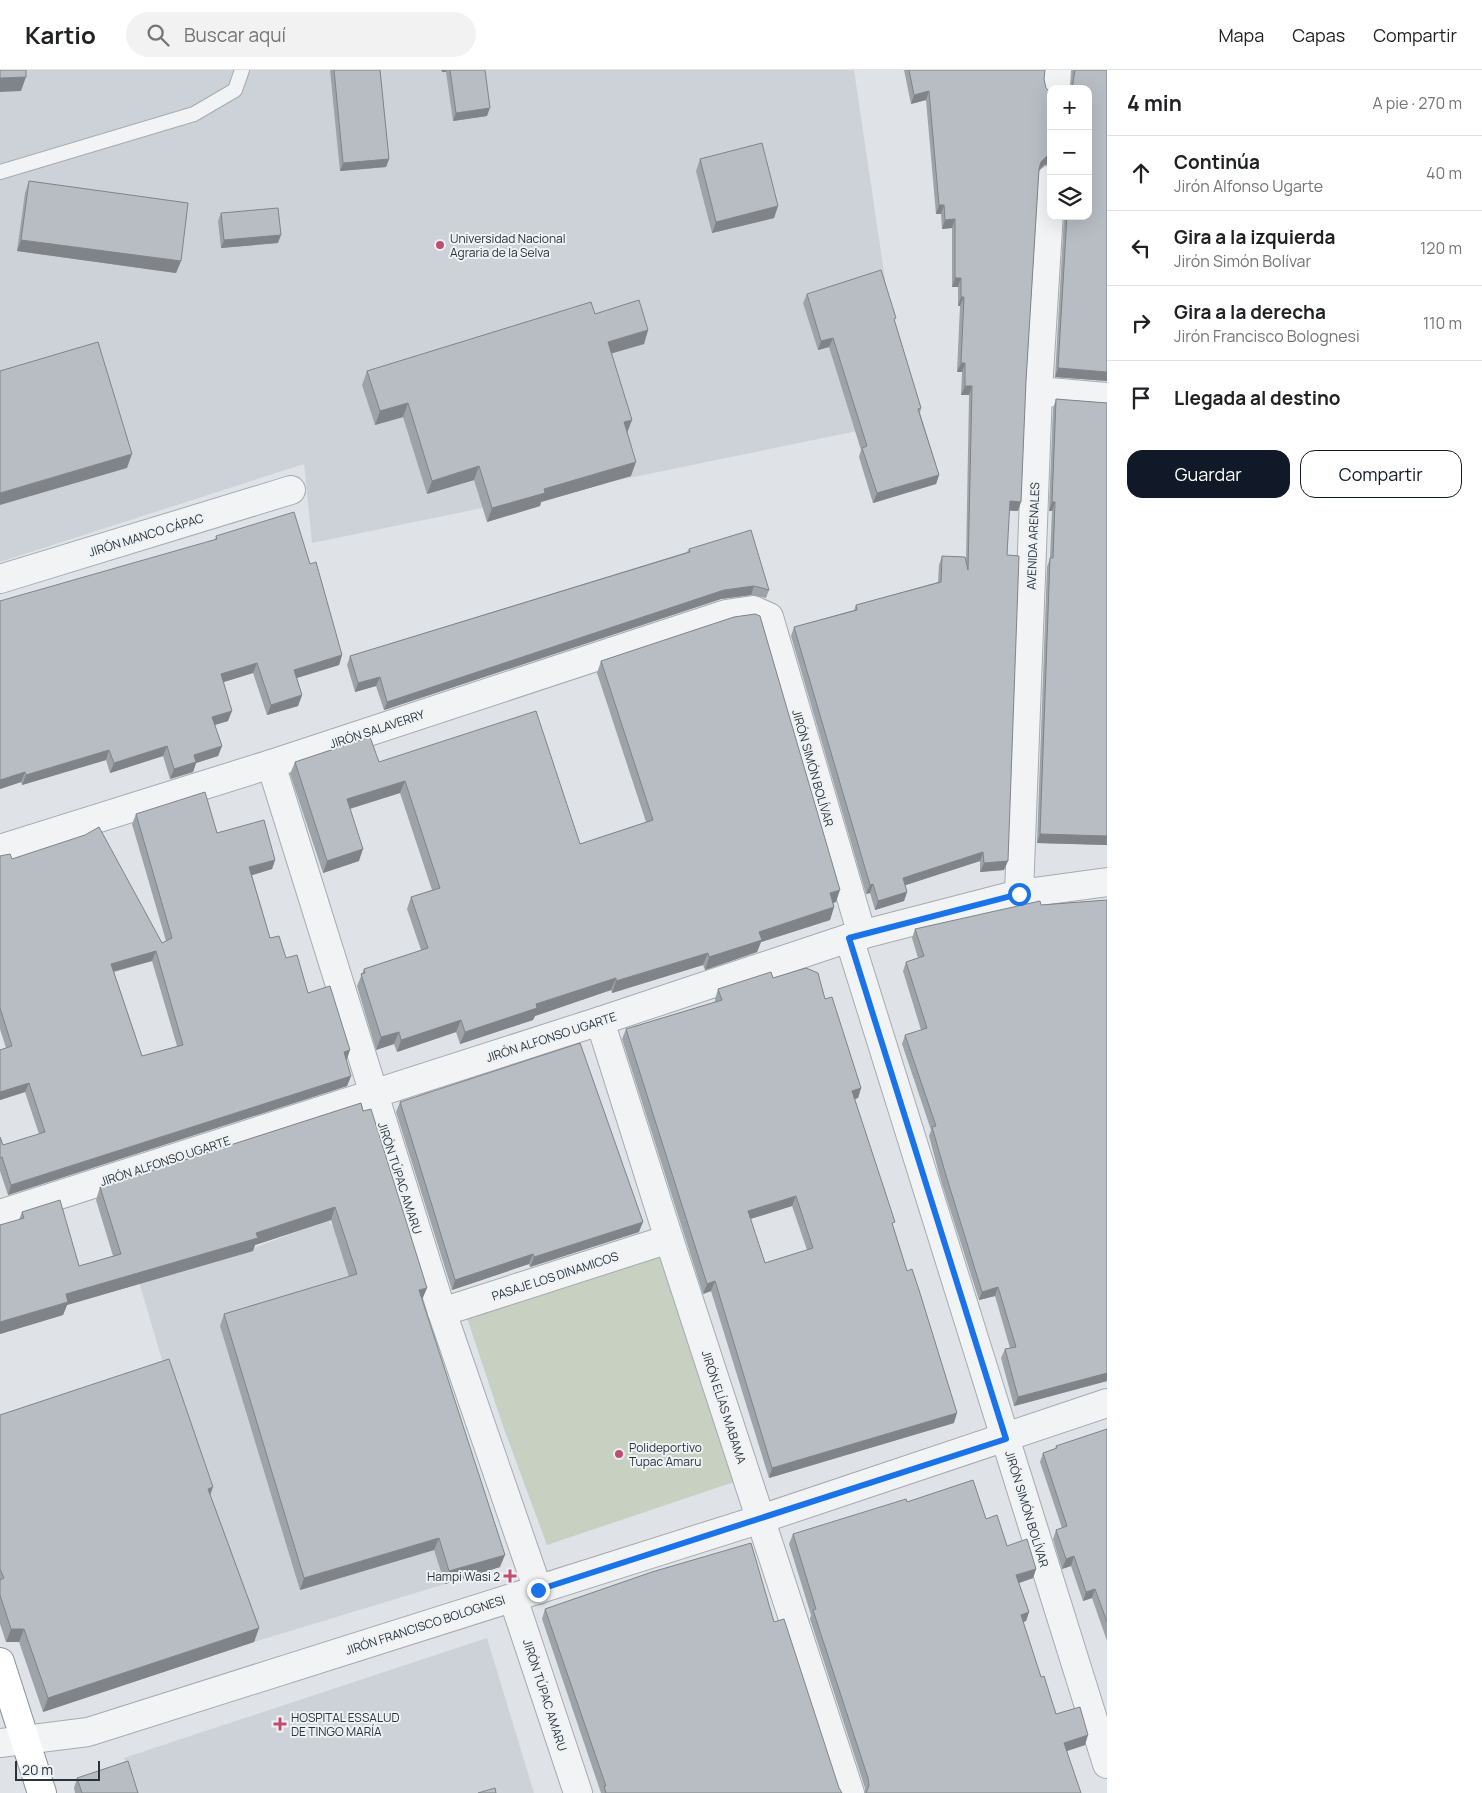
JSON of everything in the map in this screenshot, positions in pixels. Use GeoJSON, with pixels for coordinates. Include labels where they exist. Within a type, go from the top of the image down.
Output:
{"type":"FeatureCollection","features":[{"type":"Feature","properties":{"kind":"highway"},"geometry":{"type":"LineString","coordinates":[[0,1662],[12,1741],[42,1793]]}},
{"type":"Feature","properties":{"kind":"street"},"geometry":{"type":"LineString","coordinates":[[1056,85],[1057,70]]}},
{"type":"Feature","properties":{"kind":"street","name":"AVENIDA ARENALES"},"geometry":{"type":"LineString","coordinates":[[1019,894],[1038,391],[1048,220]]}},
{"type":"Feature","properties":{"kind":"street"},"geometry":{"type":"LineString","coordinates":[[1038,391],[1107,397]]}},
{"type":"Feature","properties":{"kind":"street","name":"JIRÓN MANCO CÁPAC"},"geometry":{"type":"LineString","coordinates":[[0,579],[291,490]]}},
{"type":"Feature","properties":{"kind":"street","name":"JIRÓN SALAVERRY"},"geometry":{"type":"LineString","coordinates":[[0,849],[271,764],[726,614],[754,610]]}},
{"type":"Feature","properties":{"kind":"street","name":"JIRÓN SIMÓN BOLÍVAR"},"geometry":{"type":"LineString","coordinates":[[754,610],[769,617],[855,937],[1006,1439],[1107,1764]]}},
{"type":"Feature","properties":{"kind":"street","name":"JIRÓN TÚPAC AMARU"},"geometry":{"type":"LineString","coordinates":[[271,764],[442,1312],[525,1594],[578,1793]]}},
{"type":"Feature","properties":{"kind":"street","name":"JIRÓN ALFONSO UGARTE"},"geometry":{"type":"LineString","coordinates":[[0,1214],[855,937],[1019,894],[1107,882]]}},
{"type":"Feature","properties":{"kind":"street","name":"JIRÓN ELÍAS MABAMA"},"geometry":{"type":"LineString","coordinates":[[600,1021],[668,1240],[850,1793]]}},
{"type":"Feature","properties":{"kind":"street","name":"PASAJE LOS DINAMICOS"},"geometry":{"type":"LineString","coordinates":[[442,1312],[668,1240]]}},
{"type":"Feature","properties":{"kind":"street","name":"JIRÓN FRANCISCO BOLOGNESI"},"geometry":{"type":"LineString","coordinates":[[12,1741],[88,1732],[761,1519],[1006,1439],[1107,1403]]}},
{"type":"Feature","properties":{"kind":"lane"},"geometry":{"type":"LineString","coordinates":[[0,172],[194,114],[235,90],[242,70]]}},
{"type":"Feature","properties":{"kind":"shaded area","name":"Universidad Nacional Agraria de la Selva"},"geometry":{"type":"Polygon","coordinates":[[[0,70],[854,70],[906,421],[312,543],[304,464],[0,562],[0,70]]]}},
{"type":"Feature","properties":{"kind":"shaded area"},"geometry":{"type":"Polygon","coordinates":[[[328,1220],[351,1249],[445,1584],[254,1642],[188,1448],[139,1282],[259,1246],[328,1220]]]}},
{"type":"Feature","properties":{"kind":"shaded area"},"geometry":{"type":"Polygon","coordinates":[[[487,1638],[534,1793],[136,1793],[124,1758],[487,1638]]]}},
{"type":"Feature","properties":{"kind":"green space"},"geometry":{"type":"Polygon","coordinates":[[[656,1242],[734,1482],[547,1545],[503,1426],[463,1306],[656,1242]]]}},
{"type":"Feature","properties":{"kind":"building"},"geometry":{"type":"Polygon","coordinates":[[[0,70],[26,70],[26,77],[0,78],[0,70]]]}},
{"type":"Feature","properties":{"kind":"building"},"geometry":{"type":"Polygon","coordinates":[[[334,70],[380,70],[389,159],[343,163],[334,70]]]}},
{"type":"Feature","properties":{"kind":"building"},"geometry":{"type":"Polygon","coordinates":[[[450,70],[485,70],[490,108],[456,113],[450,70]]]}},
{"type":"Feature","properties":{"kind":"building"},"geometry":{"type":"Polygon","coordinates":[[[909,70],[1045,70],[1044,79],[1047,89],[1047,156],[1041,162],[1039,169],[1026,381],[1021,502],[1010,501],[1007,555],[1019,556],[1008,861],[984,863],[983,852],[903,878],[907,892],[878,901],[873,884],[870,885],[794,627],[857,610],[856,605],[941,582],[942,556],[965,557],[968,570],[972,386],[965,386],[965,363],[961,363],[964,297],[961,297],[961,278],[955,278],[955,219],[945,220],[944,205],[939,205],[929,91],[914,95],[909,70]]]}},
{"type":"Feature","properties":{"kind":"building"},"geometry":{"type":"Polygon","coordinates":[[[1075,70],[1107,70],[1107,372],[1058,368],[1067,220],[1092,220],[1092,85],[1073,85],[1075,70]]]}},
{"type":"Feature","properties":{"kind":"building"},"geometry":{"type":"Polygon","coordinates":[[[762,143],[778,206],[716,222],[700,159],[762,143]]]}},
{"type":"Feature","properties":{"kind":"building"},"geometry":{"type":"Polygon","coordinates":[[[29,181],[188,203],[181,261],[21,240],[29,181]]]}},
{"type":"Feature","properties":{"kind":"building"},"geometry":{"type":"Polygon","coordinates":[[[278,208],[281,235],[224,240],[221,213],[278,208]]]}},
{"type":"Feature","properties":{"kind":"building"},"geometry":{"type":"Polygon","coordinates":[[[881,270],[921,408],[918,409],[939,475],[877,493],[862,448],[867,446],[833,338],[821,341],[807,294],[881,270]]]}},
{"type":"Feature","properties":{"kind":"building"},"geometry":{"type":"Polygon","coordinates":[[[639,300],[648,330],[608,342],[632,420],[624,422],[636,462],[544,489],[545,493],[492,508],[479,466],[432,481],[408,403],[380,411],[367,371],[591,302],[595,314],[639,300]]]}},
{"type":"Feature","properties":{"kind":"building"},"geometry":{"type":"Polygon","coordinates":[[[98,342],[132,454],[0,493],[0,371],[98,342]]]}},
{"type":"Feature","properties":{"kind":"building"},"geometry":{"type":"Polygon","coordinates":[[[1056,399],[1107,403],[1107,836],[1040,834],[1050,558],[1053,558],[1055,502],[1052,502],[1056,399]]]}},
{"type":"Feature","properties":{"kind":"building"},"geometry":{"type":"Polygon","coordinates":[[[294,512],[310,564],[316,562],[342,655],[294,670],[302,695],[271,705],[257,663],[221,674],[232,711],[212,717],[222,746],[194,755],[196,762],[174,769],[167,746],[114,763],[109,750],[26,775],[25,772],[0,780],[0,601],[217,539],[216,536],[294,512]]]}},
{"type":"Feature","properties":{"kind":"building"},"geometry":{"type":"Polygon","coordinates":[[[751,530],[769,590],[754,586],[724,590],[387,702],[380,677],[358,683],[350,656],[690,552],[689,549],[751,530]]]}},
{"type":"Feature","properties":{"kind":"building"},"geometry":{"type":"Polygon","coordinates":[[[755,614],[760,616],[840,890],[830,893],[834,907],[759,932],[762,940],[709,957],[708,953],[616,981],[616,978],[536,1004],[537,1008],[465,1032],[461,1020],[401,1040],[399,1032],[381,1037],[361,974],[365,973],[364,969],[428,948],[411,897],[440,888],[405,781],[347,799],[363,849],[327,861],[295,762],[370,737],[379,762],[536,711],[580,844],[653,820],[601,661],[734,617],[755,614]]]}},
{"type":"Feature","properties":{"kind":"building"},"geometry":{"type":"Polygon","coordinates":[[[205,792],[217,833],[264,820],[275,860],[249,867],[270,938],[279,936],[286,958],[297,955],[308,993],[330,986],[350,1050],[344,1052],[351,1076],[11,1185],[2,1157],[0,1158],[0,1137],[3,1145],[45,1132],[29,1083],[0,1092],[0,1050],[12,1046],[0,1008],[0,856],[10,854],[12,859],[85,835],[99,827],[162,943],[172,938],[136,814],[205,792]],[[156,951],[111,964],[142,1056],[183,1045],[156,951]]]}},
{"type":"Feature","properties":{"kind":"building"},"geometry":{"type":"Polygon","coordinates":[[[1107,900],[1107,1373],[1018,1397],[1005,1349],[1016,1347],[998,1287],[982,1292],[932,1127],[936,1126],[905,1035],[927,1028],[906,962],[924,956],[915,929],[1040,901],[1041,905],[1107,900]]]}},
{"type":"Feature","properties":{"kind":"building"},"geometry":{"type":"Polygon","coordinates":[[[806,968],[818,973],[825,999],[832,997],[861,1088],[852,1091],[895,1222],[892,1223],[907,1271],[912,1269],[957,1413],[772,1468],[715,1281],[707,1284],[626,1029],[722,1000],[718,989],[771,972],[773,978],[806,968]],[[796,1196],[748,1211],[765,1263],[813,1248],[796,1196]]]}},
{"type":"Feature","properties":{"kind":"building"},"geometry":{"type":"Polygon","coordinates":[[[580,1043],[643,1222],[534,1257],[533,1254],[455,1280],[400,1102],[580,1043]]]}},
{"type":"Feature","properties":{"kind":"building"},"geometry":{"type":"Polygon","coordinates":[[[361,1103],[363,1111],[371,1109],[427,1288],[419,1290],[505,1555],[449,1571],[439,1538],[304,1578],[224,1314],[357,1274],[335,1207],[256,1233],[258,1238],[66,1294],[68,1302],[0,1322],[0,1225],[24,1218],[22,1212],[60,1200],[79,1266],[121,1254],[100,1187],[361,1103]]]}},
{"type":"Feature","properties":{"kind":"building"},"geometry":{"type":"Polygon","coordinates":[[[169,1359],[213,1487],[208,1489],[259,1628],[48,1698],[24,1629],[11,1629],[0,1595],[0,1580],[4,1578],[0,1569],[0,1415],[169,1359]]]}},
{"type":"Feature","properties":{"kind":"building"},"geometry":{"type":"Polygon","coordinates":[[[1107,1429],[1107,1622],[1095,1589],[1086,1592],[1074,1556],[1066,1559],[1056,1530],[1067,1526],[1043,1453],[1057,1448],[1056,1446],[1107,1429]]]}},
{"type":"Feature","properties":{"kind":"building"},"geometry":{"type":"Polygon","coordinates":[[[973,1480],[986,1519],[997,1515],[1007,1546],[1027,1539],[1036,1569],[1016,1575],[1029,1612],[1021,1615],[1041,1677],[1044,1676],[1056,1714],[1080,1707],[1088,1735],[1064,1743],[1081,1793],[866,1793],[869,1786],[868,1778],[813,1610],[816,1609],[793,1534],[906,1499],[907,1502],[973,1480]]]}},
{"type":"Feature","properties":{"kind":"building"},"geometry":{"type":"Polygon","coordinates":[[[751,1543],[774,1622],[784,1619],[842,1793],[606,1793],[604,1786],[606,1786],[545,1609],[652,1572],[751,1543]]]}},
{"type":"Feature","properties":{"kind":"building"},"geometry":{"type":"Polygon","coordinates":[[[128,1761],[138,1793],[82,1793],[77,1778],[128,1761]]]}},
{"type":"Feature","properties":{"kind":"building"},"geometry":{"type":"Polygon","coordinates":[[[495,1788],[496,1793],[478,1793],[495,1788]]]}},
{"type":"Feature","properties":{"kind":"place","name":"Universidad Nacional Agraria de la Selva"},"geometry":{"type":"Point","coordinates":[440,245]}},
{"type":"Feature","properties":{"kind":"place","name":"Polideportivo Tupac Amaru"},"geometry":{"type":"Point","coordinates":[619,1454]}},
{"type":"Feature","properties":{"kind":"place","name":"Hampi Wasi 2"},"geometry":{"type":"Point","coordinates":[510,1576]}},
{"type":"Feature","properties":{"kind":"place","name":"HOSPITAL ESSALUD DE TINGO MARÍA"},"geometry":{"type":"Point","coordinates":[280,1724]}},
{"type":"Feature","properties":{"kind":"route"},"geometry":{"type":"LineString","coordinates":[[538,1590],[1006,1439],[849,938],[1019,894]]}}]}
